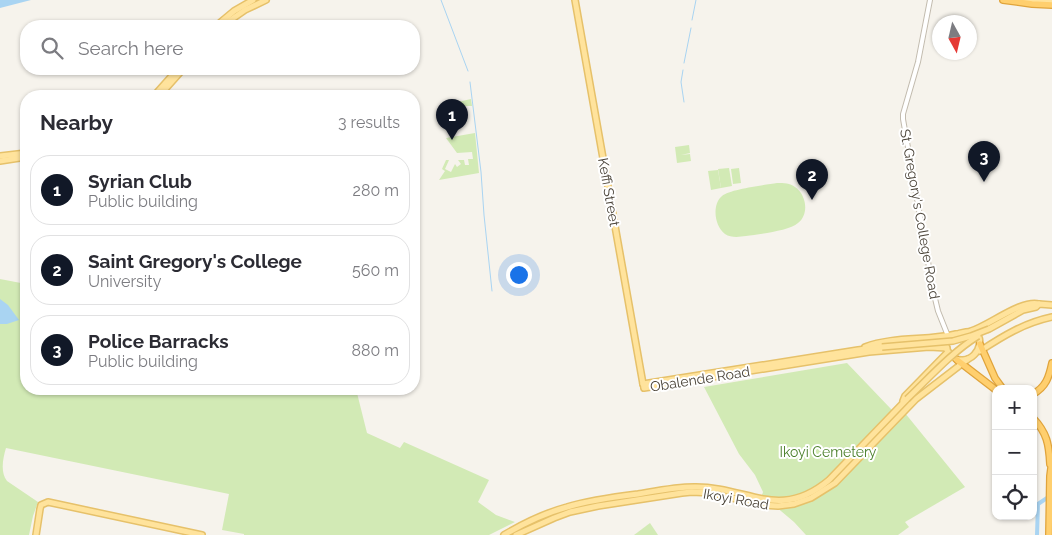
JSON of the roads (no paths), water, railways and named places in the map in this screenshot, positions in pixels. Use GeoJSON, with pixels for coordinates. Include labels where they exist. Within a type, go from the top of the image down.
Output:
{"type":"FeatureCollection","features":[{"type":"Feature","properties":{"kind":"highway"},"geometry":{"type":"LineString","coordinates":[[1002,0],[1032,4],[1052,3]]}},
{"type":"Feature","properties":{"kind":"highway"},"geometry":{"type":"LineString","coordinates":[[981,347],[1000,385]]}},
{"type":"Feature","properties":{"kind":"highway"},"geometry":{"type":"LineString","coordinates":[[960,362],[992,387]]}},
{"type":"Feature","properties":{"kind":"highway"},"geometry":{"type":"LineString","coordinates":[[1037,391],[1045,384],[1052,363]]}},
{"type":"Feature","properties":{"kind":"highway"},"geometry":{"type":"LineString","coordinates":[[1037,423],[1045,433],[1048,443],[1050,476],[1049,535]]}},
{"type":"Feature","properties":{"kind":"highway"},"geometry":{"type":"LineString","coordinates":[[1050,476],[1052,461]]}},
{"type":"Feature","properties":{"kind":"main road"},"geometry":{"type":"LineString","coordinates":[[223,20],[253,0]]}},
{"type":"Feature","properties":{"kind":"main road"},"geometry":{"type":"LineString","coordinates":[[231,20],[245,10],[266,0]]}},
{"type":"Feature","properties":{"kind":"main road","name":"Keffi Street"},"geometry":{"type":"LineString","coordinates":[[574,0],[643,384]]}},
{"type":"Feature","properties":{"kind":"main road"},"geometry":{"type":"LineString","coordinates":[[1024,0],[1052,3]]}},
{"type":"Feature","properties":{"kind":"main road"},"geometry":{"type":"LineString","coordinates":[[159,90],[173,75]]}},
{"type":"Feature","properties":{"kind":"main road"},"geometry":{"type":"LineString","coordinates":[[165,90],[178,75]]}},
{"type":"Feature","properties":{"kind":"main road"},"geometry":{"type":"LineString","coordinates":[[0,156],[20,154]]}},
{"type":"Feature","properties":{"kind":"main road"},"geometry":{"type":"LineString","coordinates":[[0,160],[20,158]]}},
{"type":"Feature","properties":{"kind":"main road"},"geometry":{"type":"LineString","coordinates":[[970,332],[1024,305],[1039,304]]}},
{"type":"Feature","properties":{"kind":"main road","name":"Obalende Road"},"geometry":{"type":"LineString","coordinates":[[947,350],[929,347],[869,352],[644,388],[643,384],[858,350],[953,341],[989,329],[1028,308],[1036,307],[1039,304],[1052,305]]}},
{"type":"Feature","properties":{"kind":"main road"},"geometry":{"type":"LineString","coordinates":[[948,337],[947,350],[960,362],[968,360],[981,347],[1017,329],[1052,317]]}},
{"type":"Feature","properties":{"kind":"main road","name":"Ikoyi Road"},"geometry":{"type":"LineString","coordinates":[[504,535],[544,515],[568,507],[668,489],[706,487],[772,501],[800,497],[814,491],[829,480],[907,399],[955,353],[989,329]]}},
{"type":"Feature","properties":{"kind":"main road"},"geometry":{"type":"LineString","coordinates":[[970,332],[977,334],[981,347]]}},
{"type":"Feature","properties":{"kind":"main road","name":"Obalende Road"},"geometry":{"type":"LineString","coordinates":[[858,350],[887,342],[948,337],[970,332]]}},
{"type":"Feature","properties":{"kind":"main road"},"geometry":{"type":"LineString","coordinates":[[898,409],[905,396],[947,350]]}},
{"type":"Feature","properties":{"kind":"main road","name":"Ikoyi Road"},"geometry":{"type":"LineString","coordinates":[[516,535],[570,512],[682,493],[712,493],[762,505],[778,506],[794,504],[811,498],[834,483],[916,399],[960,362]]}},
{"type":"Feature","properties":{"kind":"main road"},"geometry":{"type":"LineString","coordinates":[[36,535],[41,505],[48,502],[202,535]]}},
{"type":"Feature","properties":{"kind":"street","name":"St. Gregory's College Road"},"geometry":{"type":"LineString","coordinates":[[930,0],[918,62],[903,119],[938,311],[948,337]]}},
{"type":"Feature","properties":{"kind":"water"},"geometry":{"type":"Polygon","coordinates":[[[0,0],[31,0],[0,8],[0,0]]]}},
{"type":"Feature","properties":{"kind":"water"},"geometry":{"type":"Polygon","coordinates":[[[0,299],[8,305],[19,320],[0,324],[0,299]]]}},
{"type":"Feature","properties":{"kind":"waterway"},"geometry":{"type":"LineString","coordinates":[[441,0],[468,71]]}},
{"type":"Feature","properties":{"kind":"waterway"},"geometry":{"type":"LineString","coordinates":[[692,20],[696,0]]}},
{"type":"Feature","properties":{"kind":"waterway"},"geometry":{"type":"LineString","coordinates":[[684,63],[691,28]]}},
{"type":"Feature","properties":{"kind":"waterway"},"geometry":{"type":"LineString","coordinates":[[683,70],[681,82],[684,102]]}},
{"type":"Feature","properties":{"kind":"waterway"},"geometry":{"type":"LineString","coordinates":[[470,82],[481,172],[492,291]]}},
{"type":"Feature","properties":{"kind":"waterway"},"geometry":{"type":"LineString","coordinates":[[1037,535],[1038,504],[1050,496]]}},
{"type":"Feature","properties":{"kind":"place","name":"Syrian Club"},"geometry":{"type":"Point","coordinates":[452,140]}},
{"type":"Feature","properties":{"kind":"place","name":"Police Barracks"},"geometry":{"type":"Point","coordinates":[984,182]}},
{"type":"Feature","properties":{"kind":"place","name":"Saint Gregory's College"},"geometry":{"type":"Point","coordinates":[812,200]}},
{"type":"Feature","properties":{"kind":"park label","name":"Ikoyi Cemetery"},"geometry":{"type":"Point","coordinates":[828,452]}}]}
